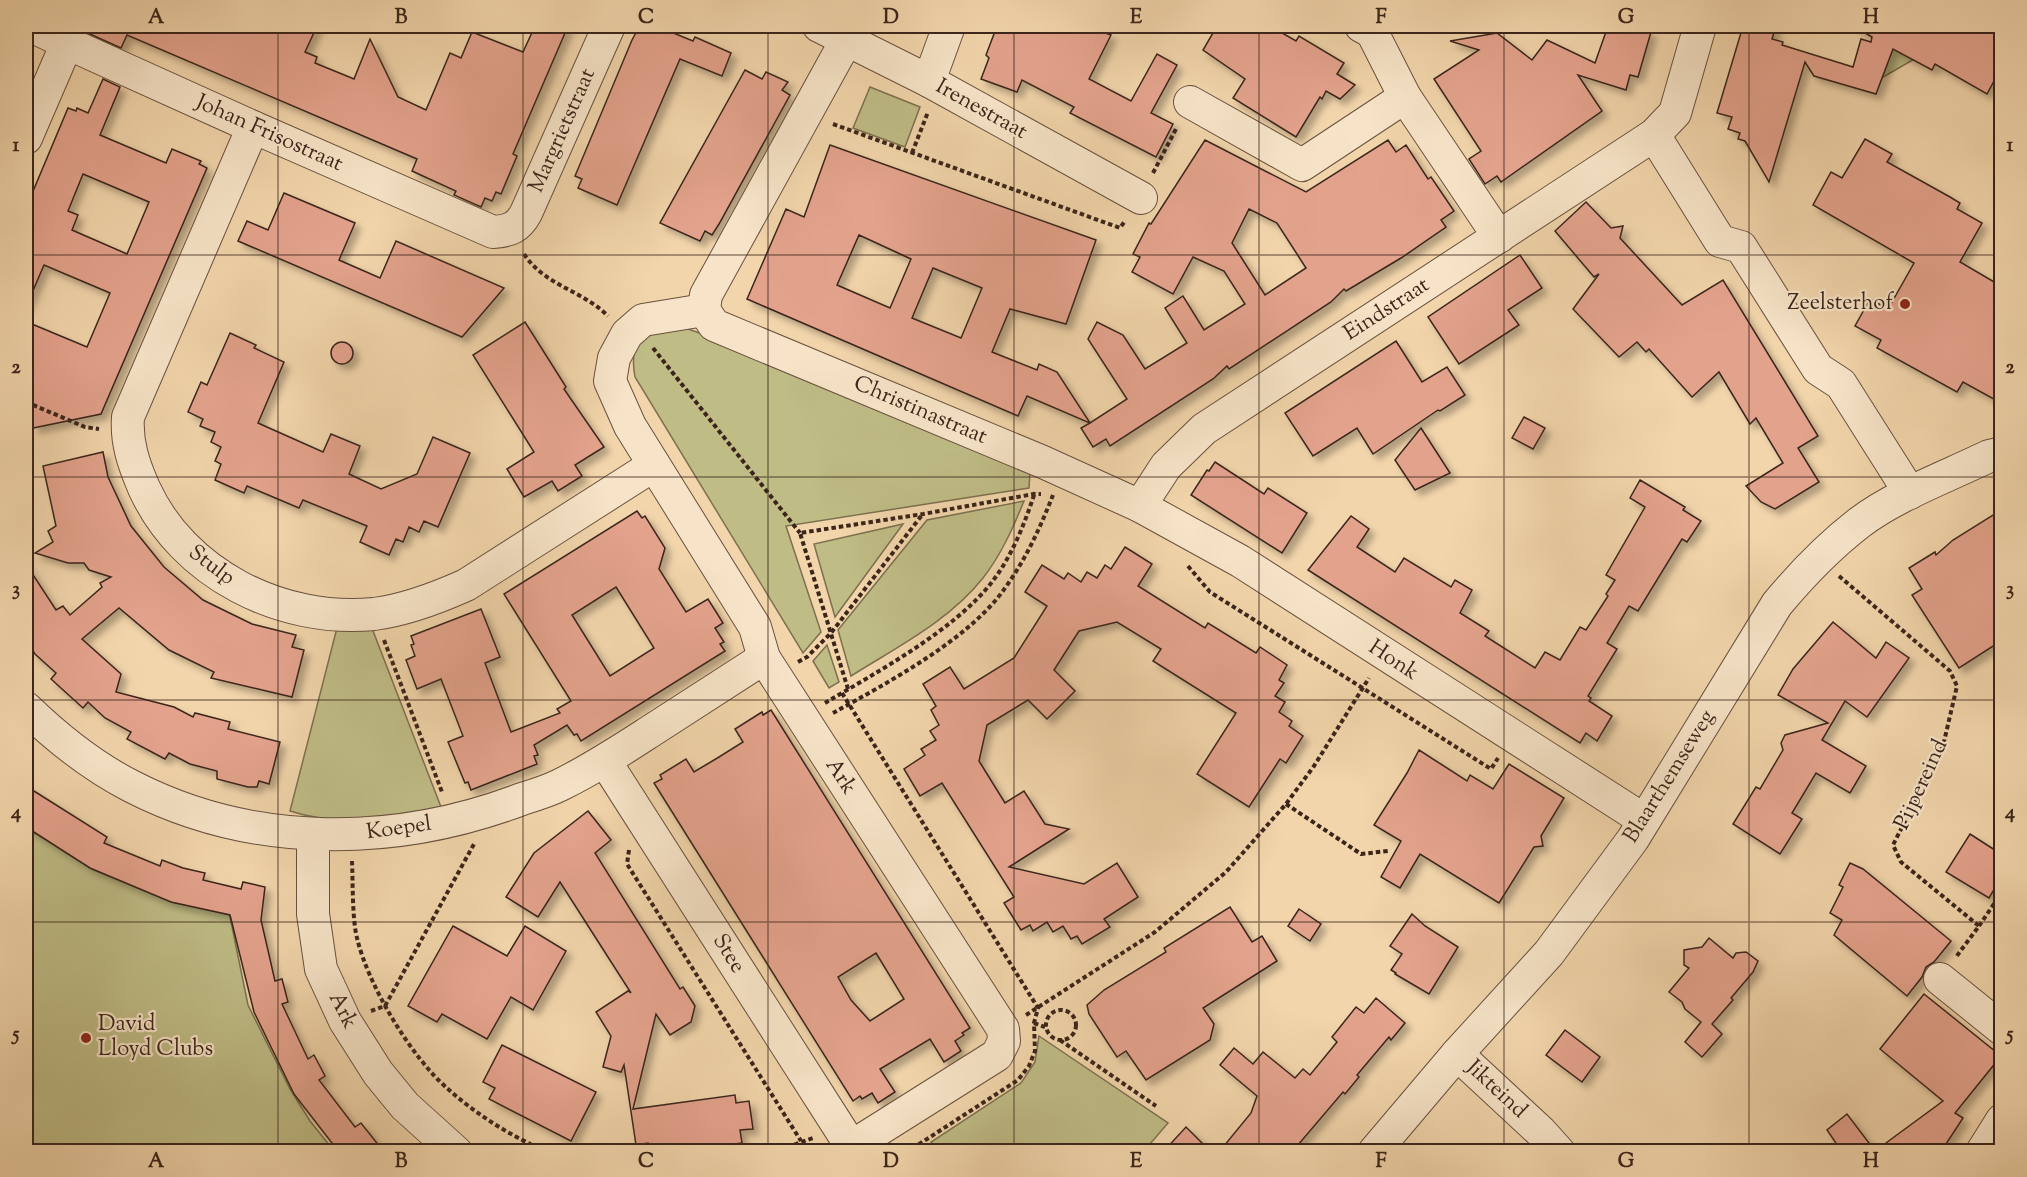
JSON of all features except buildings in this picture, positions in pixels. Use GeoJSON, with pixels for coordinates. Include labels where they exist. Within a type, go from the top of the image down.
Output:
{"type":"FeatureCollection","features":[{"type":"Feature","properties":{"kind":"street","name":"Johan Frisostraat"},"geometry":{"type":"LineString","coordinates":[[31,26],[253,127],[493,232],[509,231]]}},
{"type":"Feature","properties":{"kind":"street","name":"Margrietstraat"},"geometry":{"type":"LineString","coordinates":[[509,231],[522,221],[526,213],[609,26]]}},
{"type":"Feature","properties":{"kind":"street","name":"Irenestraat"},"geometry":{"type":"LineString","coordinates":[[819,26],[933,84],[1141,198]]}},
{"type":"Feature","properties":{"kind":"street"},"geometry":{"type":"LineString","coordinates":[[933,84],[949,26]]}},
{"type":"Feature","properties":{"kind":"street","name":"Eindstraat"},"geometry":{"type":"LineString","coordinates":[[1140,506],[1166,466],[1204,429],[1654,135],[1675,113],[1700,26]]}},
{"type":"Feature","properties":{"kind":"street"},"geometry":{"type":"LineString","coordinates":[[1369,28],[1405,97],[1499,237]]}},
{"type":"Feature","properties":{"kind":"street"},"geometry":{"type":"LineString","coordinates":[[632,330],[643,321],[704,310],[706,295],[847,39]]}},
{"type":"Feature","properties":{"kind":"street"},"geometry":{"type":"LineString","coordinates":[[26,138],[67,43]]}},
{"type":"Feature","properties":{"kind":"street"},"geometry":{"type":"LineString","coordinates":[[1190,102],[1302,165],[1405,97]]}},
{"type":"Feature","properties":{"kind":"street","name":"Stulp"},"geometry":{"type":"LineString","coordinates":[[253,127],[128,417],[127,430],[131,455],[151,503],[165,525],[204,566],[252,594],[296,607],[339,614],[374,614],[405,608],[437,598],[466,585],[654,465]]}},
{"type":"Feature","properties":{"kind":"street"},"geometry":{"type":"LineString","coordinates":[[1654,135],[1720,241],[1741,247],[1818,369],[1841,384],[1910,493]]}},
{"type":"Feature","properties":{"kind":"street","name":"Christinastraat"},"geometry":{"type":"LineString","coordinates":[[704,310],[714,325],[1043,462],[1140,506]]}},
{"type":"Feature","properties":{"kind":"street","name":"Ark"},"geometry":{"type":"LineString","coordinates":[[632,330],[614,358],[610,381],[630,426],[755,627],[769,667],[1003,1029]]}},
{"type":"Feature","properties":{"kind":"street","name":"Blaarthemseweg"},"geometry":{"type":"LineString","coordinates":[[1374,1152],[1457,1054],[1549,953],[1633,839],[1777,604],[1817,558],[1860,522],[1910,493],[1989,456],[2001,453]]}},
{"type":"Feature","properties":{"kind":"street","name":"Honk"},"geometry":{"type":"LineString","coordinates":[[1140,506],[1240,561],[1644,820]]}},
{"type":"Feature","properties":{"kind":"street","name":"Koepel"},"geometry":{"type":"LineString","coordinates":[[26,708],[62,741],[131,786],[181,807],[242,826],[345,836],[466,828],[487,813],[559,785],[605,761],[769,667]]}},
{"type":"Feature","properties":{"kind":"street","name":"Stee"},"geometry":{"type":"LineString","coordinates":[[605,761],[845,1143]]}},
{"type":"Feature","properties":{"kind":"street","name":"Ark"},"geometry":{"type":"LineString","coordinates":[[313,834],[313,914],[321,969],[345,1021],[378,1073],[405,1106],[456,1152]]}},
{"type":"Feature","properties":{"kind":"street"},"geometry":{"type":"LineString","coordinates":[[1940,979],[2001,1029]]}},
{"type":"Feature","properties":{"kind":"street"},"geometry":{"type":"LineString","coordinates":[[845,1143],[997,1055],[1004,1041],[1003,1029]]}},
{"type":"Feature","properties":{"kind":"street","name":"Jikteind"},"geometry":{"type":"LineString","coordinates":[[1457,1054],[1541,1132],[1559,1152]]}},
{"type":"Feature","properties":{"kind":"street"},"geometry":{"type":"LineString","coordinates":[[1982,1152],[2001,1120]]}},
{"type":"Feature","properties":{"kind":"path"},"geometry":{"type":"LineString","coordinates":[[912,153],[933,84]]}},
{"type":"Feature","properties":{"kind":"path"},"geometry":{"type":"LineString","coordinates":[[806,114],[1120,228],[1141,198],[1190,102]]}},
{"type":"Feature","properties":{"kind":"path"},"geometry":{"type":"LineString","coordinates":[[509,231],[530,263],[542,275],[556,285],[583,296],[632,330],[800,533],[848,689]]}},
{"type":"Feature","properties":{"kind":"path"},"geometry":{"type":"LineString","coordinates":[[26,402],[85,427],[127,430]]}},
{"type":"Feature","properties":{"kind":"path"},"geometry":{"type":"LineString","coordinates":[[805,722],[848,689],[960,616],[992,582],[1023,530],[1043,462]]}},
{"type":"Feature","properties":{"kind":"path"},"geometry":{"type":"LineString","coordinates":[[800,533],[1034,494],[1054,495],[1037,537],[1004,590],[970,626],[914,666],[805,722]]}},
{"type":"Feature","properties":{"kind":"path"},"geometry":{"type":"LineString","coordinates":[[769,667],[807,657],[831,633],[923,514]]}},
{"type":"Feature","properties":{"kind":"path"},"geometry":{"type":"LineString","coordinates":[[1181,558],[1210,592],[1491,769],[1512,736]]}},
{"type":"Feature","properties":{"kind":"path","name":"Pijpereind"},"geometry":{"type":"LineString","coordinates":[[1817,558],[1950,671],[1957,686],[1943,746],[1893,845],[1900,862],[1979,926]]}},
{"type":"Feature","properties":{"kind":"path"},"geometry":{"type":"LineString","coordinates":[[345,1021],[385,1006],[466,828],[374,614]]}},
{"type":"Feature","properties":{"kind":"path"},"geometry":{"type":"LineString","coordinates":[[1003,1029],[1155,932],[1226,872],[1286,804],[1314,766],[1383,654]]}},
{"type":"Feature","properties":{"kind":"path"},"geometry":{"type":"LineString","coordinates":[[1286,804],[1361,854],[1388,851]]}},
{"type":"Feature","properties":{"kind":"path"},"geometry":{"type":"LineString","coordinates":[[629,845],[627,864],[801,1141]]}},
{"type":"Feature","properties":{"kind":"path"},"geometry":{"type":"LineString","coordinates":[[351,854],[356,937],[368,971],[385,1006],[417,1054],[447,1089],[520,1140],[548,1152]]}},
{"type":"Feature","properties":{"kind":"path"},"geometry":{"type":"LineString","coordinates":[[1940,979],[2001,892]]}},
{"type":"Feature","properties":{"kind":"path"},"geometry":{"type":"LineString","coordinates":[[1997,900],[2001,903]]}},
{"type":"Feature","properties":{"kind":"path"},"geometry":{"type":"LineString","coordinates":[[1060,1040],[1065,1040],[1073,1034],[1076,1024],[1073,1016],[1065,1010],[1056,1011],[1048,1016],[1046,1027],[1050,1036],[1060,1040],[1156,1106]]}},
{"type":"Feature","properties":{"kind":"path"},"geometry":{"type":"LineString","coordinates":[[1034,1023],[1046,1027]]}},
{"type":"Feature","properties":{"kind":"path"},"geometry":{"type":"LineString","coordinates":[[773,1152],[801,1141],[845,1143]]}},
{"type":"Feature","properties":{"kind":"shaded area"},"geometry":{"type":"Polygon","coordinates":[[[1901,26],[1933,26],[1918,57],[1878,80],[1901,26]]]}},
{"type":"Feature","properties":{"kind":"shaded area"},"geometry":{"type":"Polygon","coordinates":[[[870,87],[920,107],[905,147],[853,128],[870,87]]]}},
{"type":"Feature","properties":{"kind":"shaded area"},"geometry":{"type":"Polygon","coordinates":[[[677,325],[1030,472],[1029,488],[786,526],[821,632],[803,653],[635,377],[634,351],[639,339],[649,331],[677,325]]]}},
{"type":"Feature","properties":{"kind":"shaded area"},"geometry":{"type":"Polygon","coordinates":[[[1024,501],[995,560],[969,593],[922,632],[851,676],[838,630],[927,520],[1024,501]]]}},
{"type":"Feature","properties":{"kind":"shaded area"},"geometry":{"type":"Polygon","coordinates":[[[903,524],[835,617],[814,544],[903,524]]]}},
{"type":"Feature","properties":{"kind":"shaded area"},"geometry":{"type":"Polygon","coordinates":[[[370,623],[441,807],[403,815],[346,820],[308,816],[290,811],[338,624],[370,623]]]}},
{"type":"Feature","properties":{"kind":"shaded area"},"geometry":{"type":"Polygon","coordinates":[[[827,645],[839,682],[829,688],[813,661],[827,645]]]}},
{"type":"Feature","properties":{"kind":"shaded area"},"geometry":{"type":"Polygon","coordinates":[[[26,827],[94,870],[175,903],[229,912],[248,1005],[290,1089],[310,1121],[334,1151],[26,1151],[26,827]]]}},
{"type":"Feature","properties":{"kind":"shaded area"},"geometry":{"type":"Polygon","coordinates":[[[1039,1036],[1168,1123],[1144,1151],[942,1152],[931,1142],[1021,1083],[1035,1062],[1039,1036]]]}},
{"type":"Feature","properties":{"kind":"place","name":"Zeelsterhof"},"geometry":{"type":"Point","coordinates":[1905,304]}},
{"type":"Feature","properties":{"kind":"place","name":"David Lloyd Clubs"},"geometry":{"type":"Point","coordinates":[86,1038]}}]}
